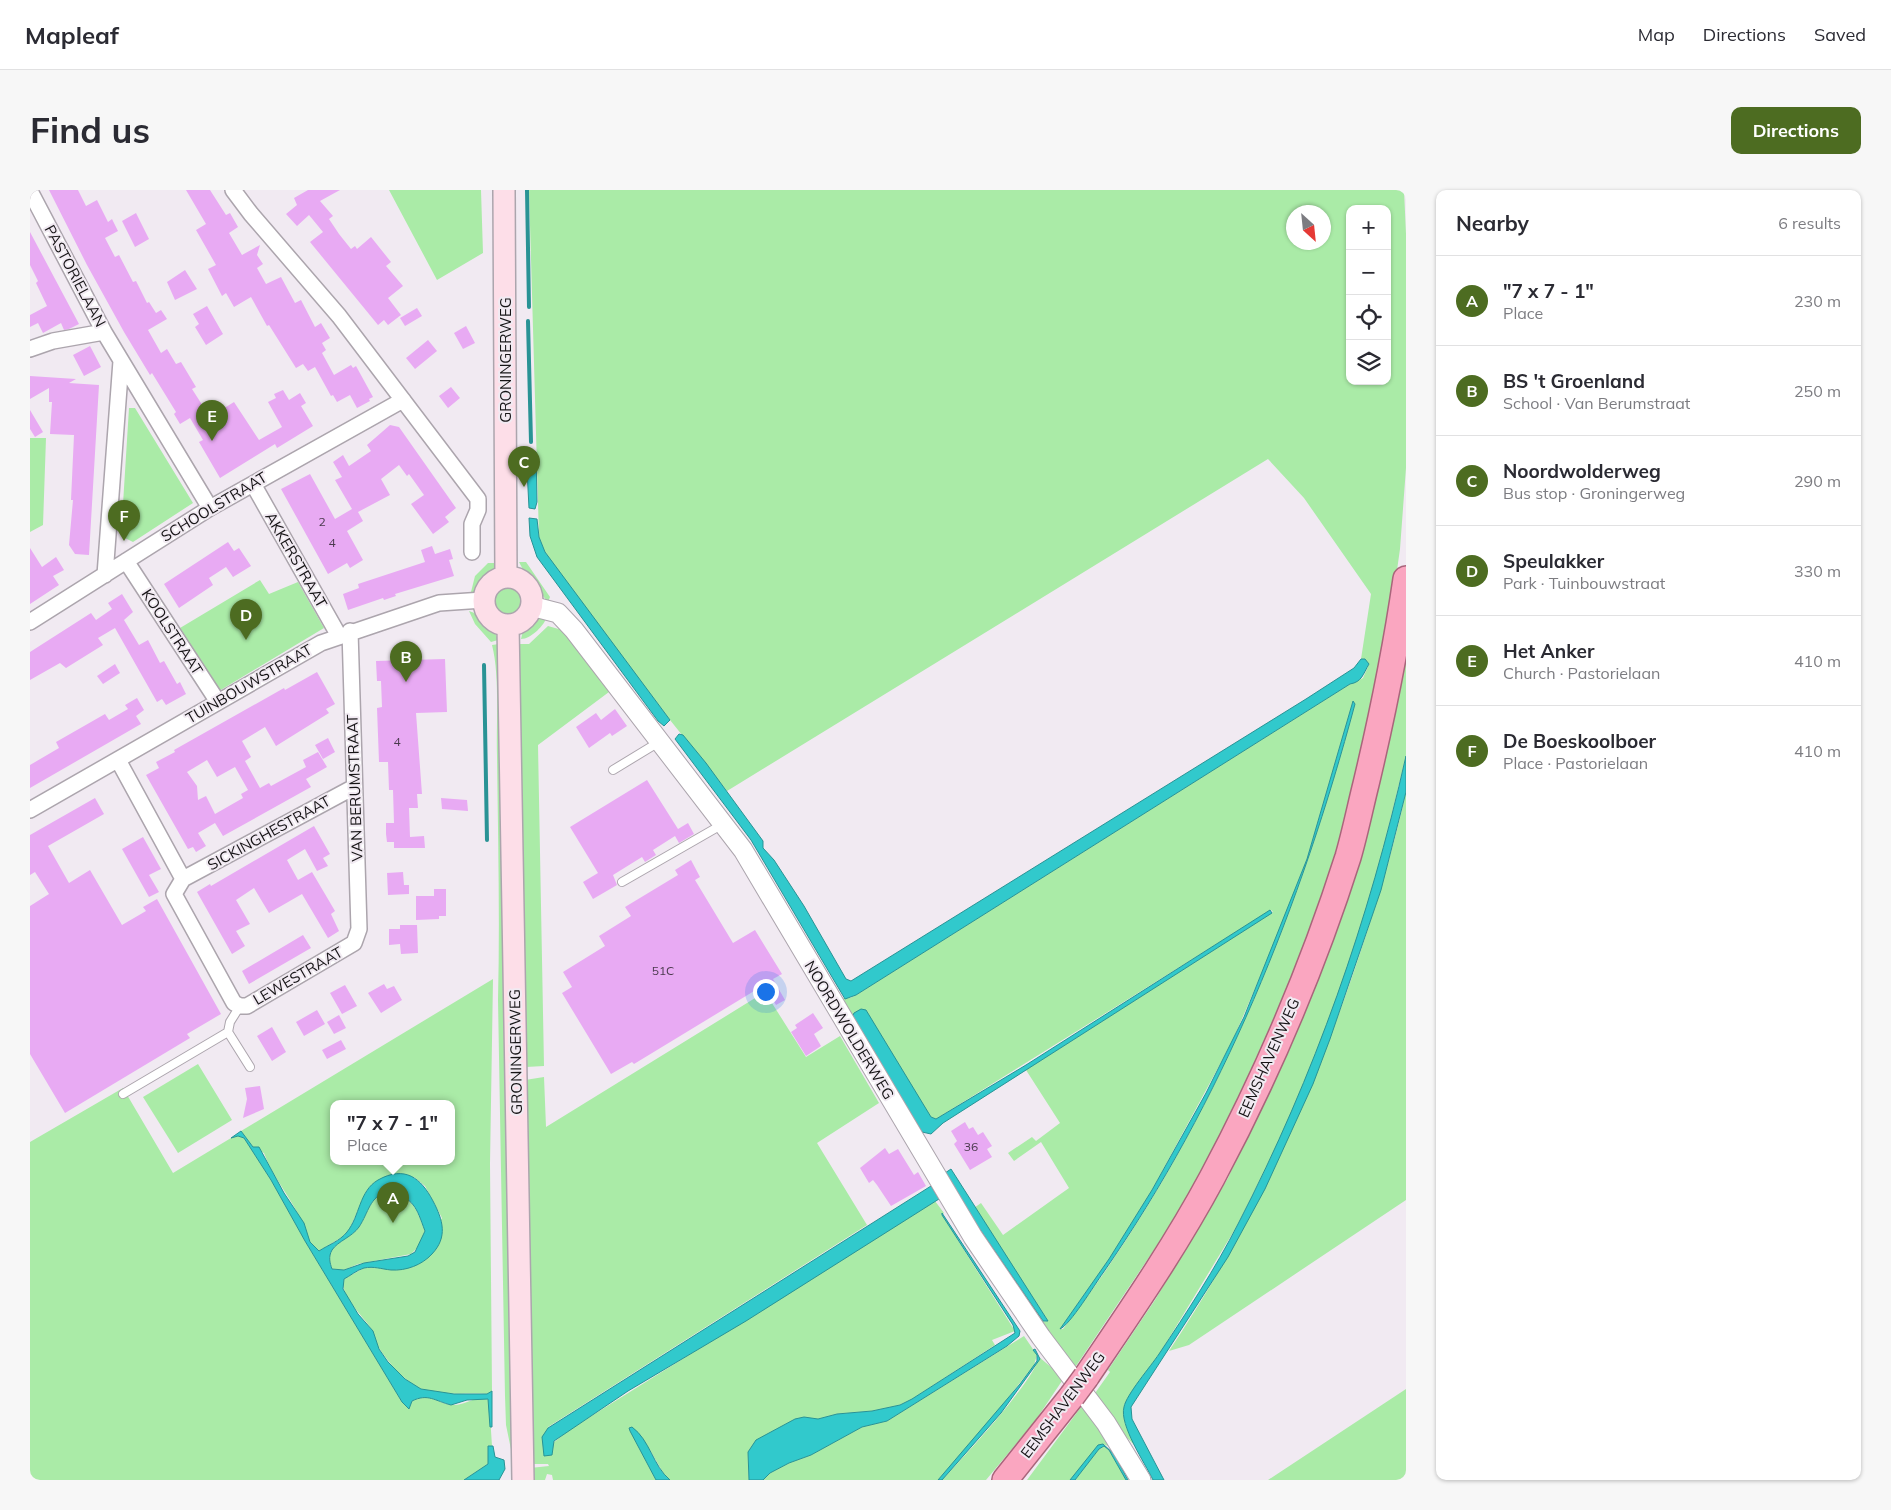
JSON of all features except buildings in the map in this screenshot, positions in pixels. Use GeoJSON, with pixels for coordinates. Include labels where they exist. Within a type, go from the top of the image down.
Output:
{"type":"FeatureCollection","features":[{"type":"Feature","properties":{"kind":"highway","name":"EEMSHAVENWEG"},"geometry":{"type":"LineString","coordinates":[[1005,1480],[1079,1386],[1139,1300],[1212,1179],[1253,1098],[1291,1014],[1348,856],[1377,737],[1399,627],[1406,579]]}},
{"type":"Feature","properties":{"kind":"highway"},"geometry":{"type":"LineString","coordinates":[[1019,1480],[1045,1431]]}},
{"type":"Feature","properties":{"kind":"main road","name":"GRONINGERWEG"},"geometry":{"type":"LineString","coordinates":[[504,190],[506,233],[506,576]]}},
{"type":"Feature","properties":{"kind":"main road"},"geometry":{"type":"LineString","coordinates":[[506,576],[523,582],[528,588],[531,606],[523,619],[508,625],[490,618],[486,612],[483,600],[488,587],[493,582],[506,576]]}},
{"type":"Feature","properties":{"kind":"main road","name":"GRONINGERWEG"},"geometry":{"type":"LineString","coordinates":[[508,625],[523,1480]]}},
{"type":"Feature","properties":{"kind":"street"},"geometry":{"type":"LineString","coordinates":[[233,190],[251,214],[339,316],[478,499],[478,510],[472,524],[472,552]]}},
{"type":"Feature","properties":{"kind":"street","name":"PASTORIELAAN"},"geometry":{"type":"LineString","coordinates":[[30,191],[104,332],[210,508]]}},
{"type":"Feature","properties":{"kind":"street"},"geometry":{"type":"LineString","coordinates":[[30,349],[53,341],[104,332]]}},
{"type":"Feature","properties":{"kind":"street"},"geometry":{"type":"LineString","coordinates":[[105,575],[121,361]]}},
{"type":"Feature","properties":{"kind":"street","name":"SCHOOLSTRAAT"},"geometry":{"type":"LineString","coordinates":[[30,622],[210,508],[403,400]]}},
{"type":"Feature","properties":{"kind":"street","name":"AKKERSTRAAT"},"geometry":{"type":"LineString","coordinates":[[253,484],[345,634]]}},
{"type":"Feature","properties":{"kind":"street","name":"KOOLSTRAAT"},"geometry":{"type":"LineString","coordinates":[[126,561],[218,702]]}},
{"type":"Feature","properties":{"kind":"street","name":"TUINBOUWSTRAAT"},"geometry":{"type":"LineString","coordinates":[[30,810],[321,643],[439,603],[483,600]]}},
{"type":"Feature","properties":{"kind":"street","name":"NOORDWOLDERWEG"},"geometry":{"type":"LineString","coordinates":[[531,606],[558,613],[574,630],[744,850],[973,1237],[1041,1337],[1106,1423],[1141,1480]]}},
{"type":"Feature","properties":{"kind":"street","name":"VAN BERUMSTRAAT"},"geometry":{"type":"LineString","coordinates":[[345,634],[354,786],[359,929],[354,943]]}},
{"type":"Feature","properties":{"kind":"street"},"geometry":{"type":"LineString","coordinates":[[118,760],[183,879],[174,894],[231,999],[240,1006]]}},
{"type":"Feature","properties":{"kind":"street","name":"SICKINGHESTRAAT"},"geometry":{"type":"LineString","coordinates":[[183,879],[354,786]]}},
{"type":"Feature","properties":{"kind":"street","name":"LEWESTRAAT"},"geometry":{"type":"LineString","coordinates":[[240,1006],[252,1003],[354,943]]}},
{"type":"Feature","properties":{"kind":"lane"},"geometry":{"type":"LineString","coordinates":[[613,770],[661,741]]}},
{"type":"Feature","properties":{"kind":"lane"},"geometry":{"type":"LineString","coordinates":[[622,882],[724,823]]}},
{"type":"Feature","properties":{"kind":"lane"},"geometry":{"type":"LineString","coordinates":[[240,1006],[230,1022],[228,1032],[250,1067]]}},
{"type":"Feature","properties":{"kind":"lane"},"geometry":{"type":"LineString","coordinates":[[123,1094],[228,1032]]}},
{"type":"Feature","properties":{"kind":"green space"},"geometry":{"type":"Polygon","coordinates":[[[389,190],[481,190],[483,253],[437,280],[389,190]]]}},
{"type":"Feature","properties":{"kind":"green space"},"geometry":{"type":"Polygon","coordinates":[[[529,190],[1404,190],[1406,234],[1406,468],[1400,549],[1385,655],[1360,776],[1320,908],[1243,1098],[1176,1217],[1074,1369],[1005,1268],[1045,1322],[1047,1319],[974,1208],[981,1203],[1003,1235],[1069,1188],[1041,1142],[1014,1161],[1008,1153],[1032,1137],[1036,1141],[1060,1123],[1026,1070],[1273,912],[1271,910],[936,1119],[931,1117],[852,1017],[843,998],[850,998],[856,995],[1350,684],[1363,678],[1369,664],[1361,659],[1371,594],[1304,498],[1268,459],[727,791],[670,720],[545,552],[539,537],[529,190]],[[1353,701],[1307,859],[1278,935],[1232,1042],[1152,1190],[1109,1259],[1060,1329],[1063,1329],[1114,1258],[1160,1185],[1202,1109],[1240,1031],[1274,951],[1304,870],[1331,787],[1355,704],[1353,701]]]}},
{"type":"Feature","properties":{"kind":"green space"},"geometry":{"type":"Polygon","coordinates":[[[129,408],[135,408],[193,503],[133,542],[121,536],[129,408]]]}},
{"type":"Feature","properties":{"kind":"green space"},"geometry":{"type":"Polygon","coordinates":[[[30,438],[46,438],[43,525],[30,532],[30,438]]]}},
{"type":"Feature","properties":{"kind":"green space"},"geometry":{"type":"Polygon","coordinates":[[[519,562],[526,562],[550,597],[548,602],[527,577],[519,562]]]}},
{"type":"Feature","properties":{"kind":"green space"},"geometry":{"type":"Polygon","coordinates":[[[488,563],[496,563],[490,578],[470,596],[475,576],[488,563]]]}},
{"type":"Feature","properties":{"kind":"green space"},"geometry":{"type":"Polygon","coordinates":[[[260,580],[269,594],[298,582],[324,628],[219,691],[180,628],[260,580]]]}},
{"type":"Feature","properties":{"kind":"green space"},"geometry":{"type":"Polygon","coordinates":[[[509,586],[521,590],[525,602],[521,614],[509,618],[497,614],[493,602],[497,590],[509,586]]]}},
{"type":"Feature","properties":{"kind":"green space"},"geometry":{"type":"Polygon","coordinates":[[[469,611],[487,622],[498,640],[491,642],[475,624],[469,611]]]}},
{"type":"Feature","properties":{"kind":"green space"},"geometry":{"type":"Polygon","coordinates":[[[547,616],[537,631],[529,637],[521,639],[524,630],[530,623],[547,616]]]}},
{"type":"Feature","properties":{"kind":"green space"},"geometry":{"type":"Polygon","coordinates":[[[548,626],[569,632],[613,689],[538,745],[544,1066],[526,1067],[520,644],[529,644],[548,626]]]}},
{"type":"Feature","properties":{"kind":"green space"},"geometry":{"type":"Polygon","coordinates":[[[1406,634],[1406,756],[1375,882],[1343,985],[1287,1126],[1237,1226],[1160,1353],[1124,1405],[1125,1423],[1138,1449],[1109,1419],[1093,1396],[1110,1372],[1108,1370],[1155,1300],[1228,1178],[1306,999],[1406,634]]]}},
{"type":"Feature","properties":{"kind":"green space"},"geometry":{"type":"Polygon","coordinates":[[[499,644],[513,1459],[506,1425],[505,1396],[498,1000],[497,700],[496,671],[492,645],[499,644]]]}},
{"type":"Feature","properties":{"kind":"green space"},"geometry":{"type":"Polygon","coordinates":[[[1406,792],[1406,1200],[1189,1345],[1169,1351],[1224,1262],[1249,1216],[1315,1075],[1352,977],[1367,931],[1401,816],[1406,792]]]}},
{"type":"Feature","properties":{"kind":"green space"},"geometry":{"type":"Polygon","coordinates":[[[493,979],[490,1164],[492,1391],[487,1394],[426,1391],[407,1380],[383,1354],[372,1330],[348,1299],[345,1292],[344,1279],[364,1268],[382,1267],[390,1270],[413,1267],[442,1218],[425,1186],[414,1177],[373,1185],[367,1190],[349,1230],[342,1237],[319,1251],[311,1244],[307,1237],[294,1206],[272,1172],[264,1153],[253,1147],[241,1131],[493,979]]]}},
{"type":"Feature","properties":{"kind":"green space"},"geometry":{"type":"Polygon","coordinates":[[[765,992],[806,1057],[840,1036],[879,1103],[817,1143],[867,1225],[548,1427],[551,1456],[553,1443],[569,1430],[935,1201],[1015,1331],[992,1340],[995,1345],[900,1405],[872,1411],[837,1414],[818,1419],[795,1419],[756,1441],[748,1452],[749,1480],[670,1480],[665,1476],[650,1450],[629,1428],[656,1480],[553,1480],[552,1475],[547,1474],[545,1480],[530,1480],[530,1468],[549,1466],[548,1464],[529,1464],[525,1080],[544,1077],[546,1127],[765,992]]]}},
{"type":"Feature","properties":{"kind":"green space"},"geometry":{"type":"Polygon","coordinates":[[[198,1064],[232,1120],[178,1153],[143,1097],[198,1064]]]}},
{"type":"Feature","properties":{"kind":"green space"},"geometry":{"type":"Polygon","coordinates":[[[123,1088],[173,1173],[231,1138],[238,1136],[244,1138],[271,1180],[305,1241],[402,1402],[409,1409],[412,1401],[425,1397],[454,1405],[480,1398],[489,1400],[492,1446],[489,1446],[488,1464],[464,1480],[30,1480],[30,1142],[123,1088]]]}},
{"type":"Feature","properties":{"kind":"green space"},"geometry":{"type":"Polygon","coordinates":[[[388,1191],[409,1201],[416,1210],[425,1231],[419,1246],[411,1254],[358,1264],[344,1270],[332,1269],[330,1258],[332,1250],[359,1227],[373,1201],[388,1191]]]}},
{"type":"Feature","properties":{"kind":"green space"},"geometry":{"type":"Polygon","coordinates":[[[1024,1336],[1037,1355],[1034,1365],[982,1431],[938,1480],[763,1480],[770,1473],[789,1463],[811,1455],[862,1427],[887,1421],[1024,1336]]]}},
{"type":"Feature","properties":{"kind":"green space"},"geometry":{"type":"Polygon","coordinates":[[[1039,1357],[1064,1378],[1035,1421],[986,1480],[942,1480],[1012,1400],[1035,1368],[1039,1357]]]}},
{"type":"Feature","properties":{"kind":"green space"},"geometry":{"type":"Polygon","coordinates":[[[1406,1389],[1406,1480],[1268,1480],[1406,1389]]]}},
{"type":"Feature","properties":{"kind":"green space"},"geometry":{"type":"Polygon","coordinates":[[[1084,1403],[1113,1444],[1108,1446],[1103,1444],[1070,1480],[1027,1480],[1084,1403]]]}},
{"type":"Feature","properties":{"kind":"green space"},"geometry":{"type":"Polygon","coordinates":[[[1104,1446],[1109,1450],[1126,1480],[1075,1480],[1099,1449],[1104,1446]]]}},
{"type":"Feature","properties":{"kind":"water"},"geometry":{"type":"Polygon","coordinates":[[[526,450],[536,452],[537,502],[535,509],[529,508],[526,450]]]}},
{"type":"Feature","properties":{"kind":"water"},"geometry":{"type":"Polygon","coordinates":[[[529,518],[537,519],[539,537],[545,552],[670,720],[664,726],[658,721],[537,557],[530,536],[529,518]]]}},
{"type":"Feature","properties":{"kind":"water"},"geometry":{"type":"Polygon","coordinates":[[[1361,659],[1365,659],[1369,664],[1362,677],[1354,683],[856,995],[845,999],[751,840],[675,739],[679,734],[683,735],[763,841],[763,848],[774,860],[804,906],[846,979],[851,981],[1306,699],[1354,668],[1361,659]]]}},
{"type":"Feature","properties":{"kind":"water"},"geometry":{"type":"Polygon","coordinates":[[[1353,701],[1355,704],[1334,779],[1310,854],[1254,999],[1221,1070],[1185,1140],[1146,1207],[1082,1304],[1070,1320],[1060,1329],[1109,1259],[1152,1190],[1206,1093],[1244,1017],[1307,859],[1353,701]]]}},
{"type":"Feature","properties":{"kind":"water"},"geometry":{"type":"Polygon","coordinates":[[[1406,756],[1406,792],[1381,890],[1313,1084],[1265,1189],[1228,1257],[1131,1407],[1132,1419],[1164,1480],[1153,1480],[1125,1424],[1124,1407],[1134,1388],[1159,1354],[1220,1257],[1266,1168],[1292,1111],[1337,996],[1357,937],[1375,877],[1406,756]]]}},
{"type":"Feature","properties":{"kind":"water"},"geometry":{"type":"Polygon","coordinates":[[[1270,910],[1272,913],[943,1123],[931,1134],[922,1132],[852,1017],[854,1013],[861,1009],[866,1010],[931,1117],[936,1119],[1026,1065],[1270,910]]]}},
{"type":"Feature","properties":{"kind":"water"},"geometry":{"type":"Polygon","coordinates":[[[241,1131],[253,1147],[259,1147],[284,1193],[304,1223],[310,1242],[319,1251],[347,1232],[355,1219],[363,1197],[378,1180],[396,1174],[404,1174],[411,1176],[423,1186],[433,1201],[441,1222],[442,1235],[437,1248],[419,1264],[408,1268],[391,1270],[371,1267],[361,1269],[344,1279],[343,1289],[358,1314],[373,1331],[379,1349],[388,1362],[405,1379],[421,1389],[454,1394],[487,1394],[492,1391],[492,1427],[490,1427],[488,1399],[467,1400],[451,1405],[432,1398],[423,1398],[412,1401],[409,1409],[402,1402],[305,1241],[271,1180],[244,1138],[238,1136],[231,1138],[241,1131]],[[388,1191],[373,1201],[359,1227],[332,1250],[330,1262],[332,1269],[344,1270],[364,1263],[408,1256],[415,1252],[425,1231],[413,1205],[397,1194],[388,1191]]]}},
{"type":"Feature","properties":{"kind":"water"},"geometry":{"type":"Polygon","coordinates":[[[951,1169],[1048,1321],[1043,1321],[968,1212],[945,1173],[951,1169]]]}},
{"type":"Feature","properties":{"kind":"water"},"geometry":{"type":"Polygon","coordinates":[[[931,1186],[939,1199],[746,1321],[628,1391],[554,1441],[552,1455],[544,1456],[542,1437],[548,1428],[931,1186]]]}},
{"type":"Feature","properties":{"kind":"water"},"geometry":{"type":"Polygon","coordinates":[[[942,1213],[1020,1331],[1019,1336],[1007,1346],[887,1421],[862,1427],[811,1455],[789,1463],[770,1473],[763,1480],[749,1480],[748,1452],[756,1440],[795,1419],[804,1417],[818,1419],[837,1414],[872,1411],[900,1405],[1015,1333],[1013,1325],[942,1213]]]}},
{"type":"Feature","properties":{"kind":"water"},"geometry":{"type":"Polygon","coordinates":[[[1035,1349],[1040,1359],[1001,1413],[942,1480],[938,1480],[1020,1384],[1037,1361],[1037,1355],[1033,1350],[1035,1349]]]}},
{"type":"Feature","properties":{"kind":"water"},"geometry":{"type":"Polygon","coordinates":[[[632,1427],[638,1432],[659,1468],[670,1480],[656,1480],[630,1431],[629,1428],[632,1427]]]}},
{"type":"Feature","properties":{"kind":"water"},"geometry":{"type":"Polygon","coordinates":[[[1103,1444],[1114,1454],[1128,1480],[1126,1480],[1109,1450],[1104,1446],[1099,1449],[1075,1480],[1070,1480],[1098,1445],[1103,1444]]]}},
{"type":"Feature","properties":{"kind":"water"},"geometry":{"type":"Polygon","coordinates":[[[488,1446],[493,1446],[495,1457],[504,1460],[505,1469],[499,1480],[464,1480],[488,1464],[488,1446]]]}},
{"type":"Feature","properties":{"kind":"waterway"},"geometry":{"type":"LineString","coordinates":[[527,190],[529,307]]}},
{"type":"Feature","properties":{"kind":"waterway"},"geometry":{"type":"LineString","coordinates":[[528,321],[531,442]]}},
{"type":"Feature","properties":{"kind":"waterway"},"geometry":{"type":"LineString","coordinates":[[484,665],[487,840]]}},
{"type":"Feature","properties":{"kind":"place","name":"Het Anker"},"geometry":{"type":"Point","coordinates":[212,441]}},
{"type":"Feature","properties":{"kind":"place","name":"Noordwolderweg"},"geometry":{"type":"Point","coordinates":[524,487]}},
{"type":"Feature","properties":{"kind":"place","name":"De Boeskoolboer"},"geometry":{"type":"Point","coordinates":[124,541]}},
{"type":"Feature","properties":{"kind":"place","name":"Speulakker"},"geometry":{"type":"Point","coordinates":[246,640]}},
{"type":"Feature","properties":{"kind":"place","name":"BS 't Groenland"},"geometry":{"type":"Point","coordinates":[406,682]}},
{"type":"Feature","properties":{"kind":"place","name":"\"7 x 7 - 1\""},"geometry":{"type":"Point","coordinates":[393,1223]}}]}
